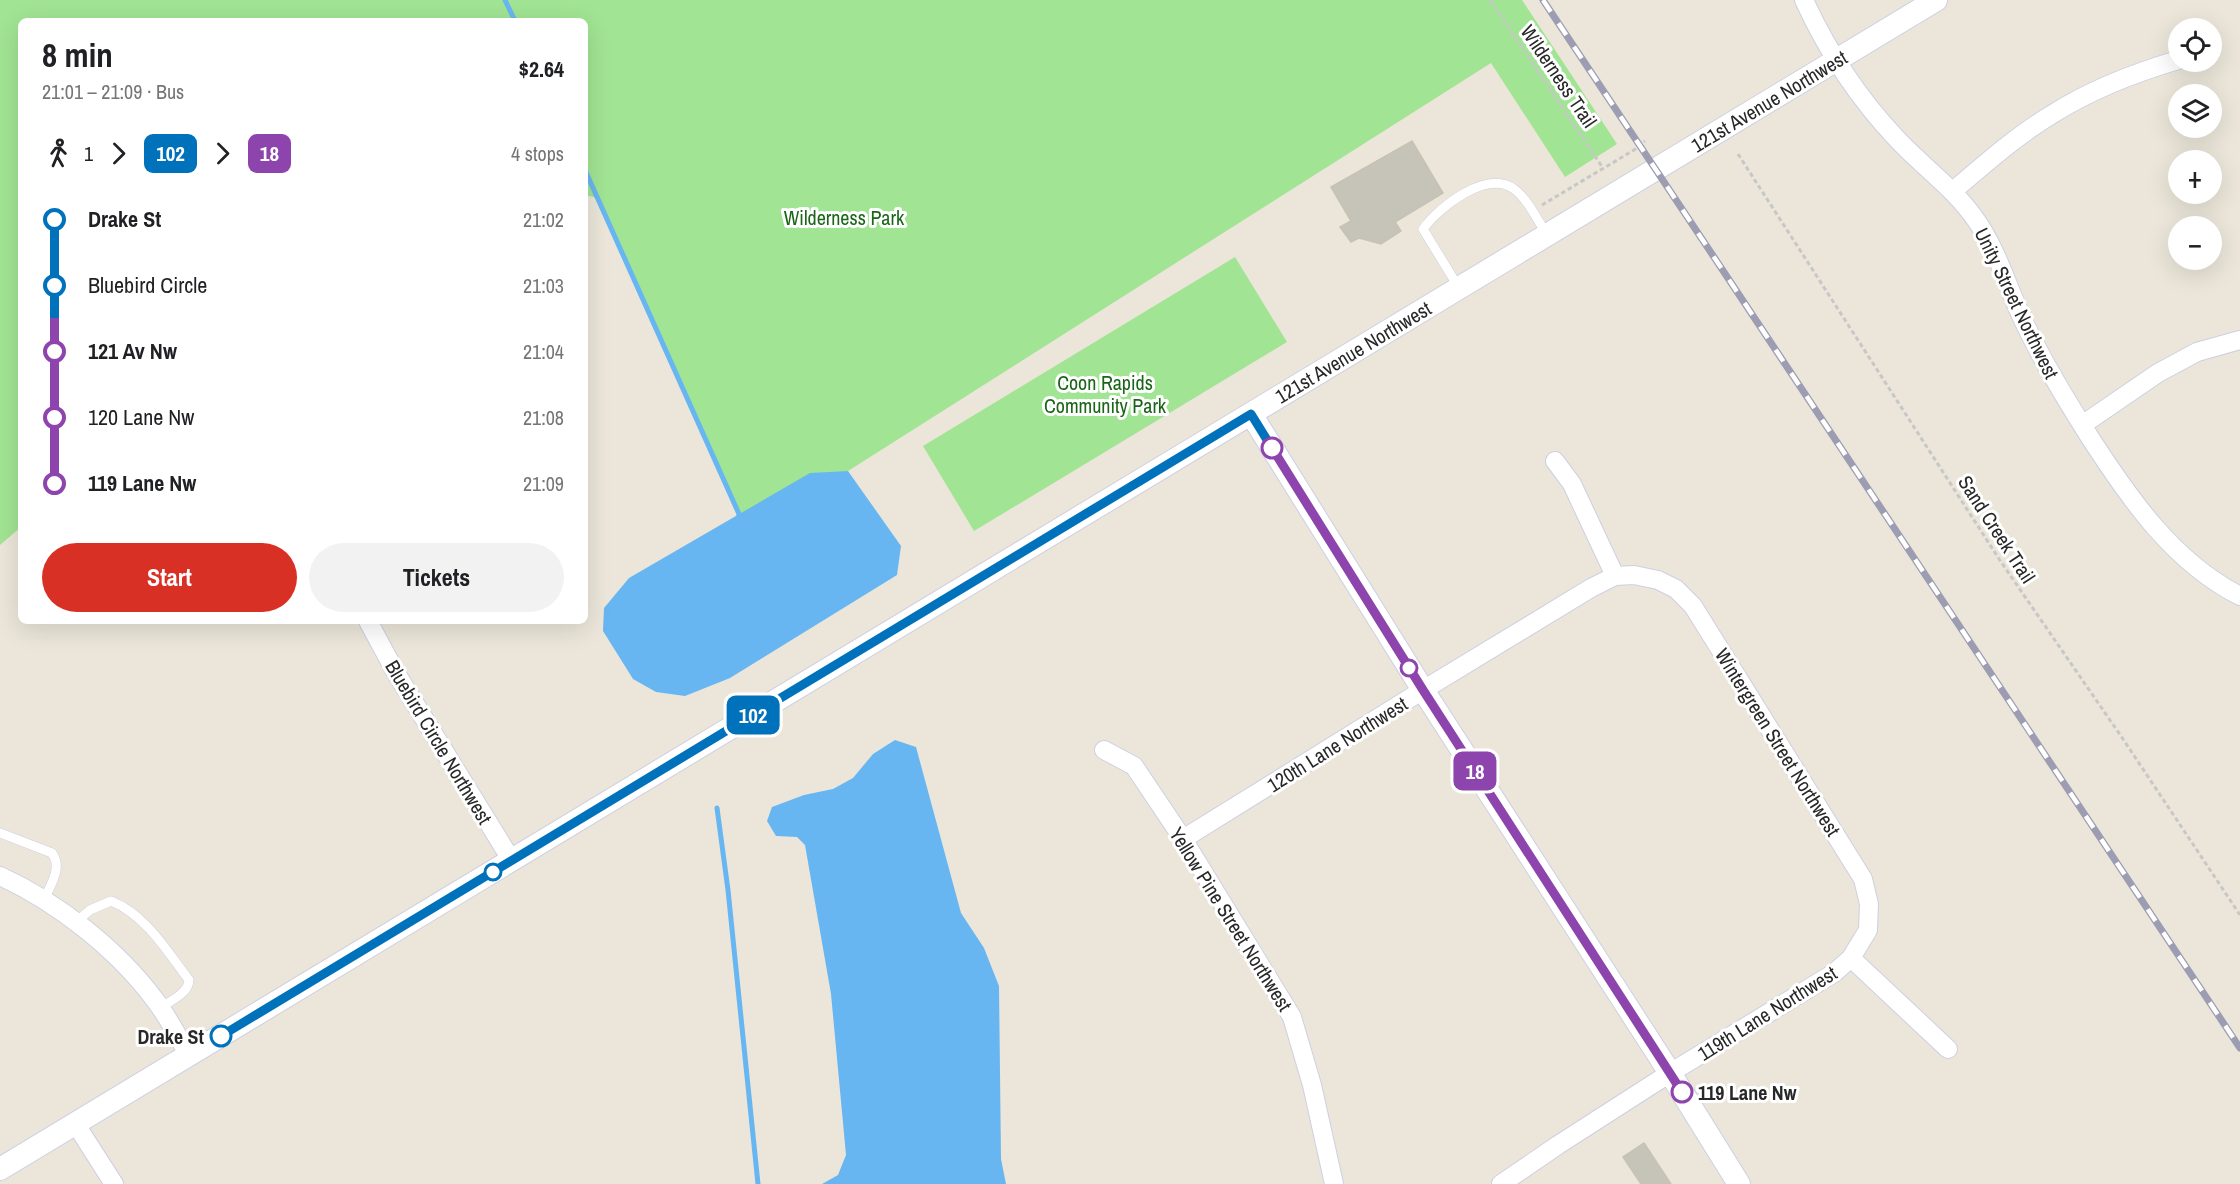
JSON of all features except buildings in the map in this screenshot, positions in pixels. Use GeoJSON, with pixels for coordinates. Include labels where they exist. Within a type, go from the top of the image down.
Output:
{"type":"FeatureCollection","features":[{"type":"Feature","properties":{"kind":"street","name":"Unity Street Northwest"},"geometry":{"type":"LineString","coordinates":[[1804,0],[1838,60],[1878,118],[1905,147],[1953,191],[1977,220],[1996,255],[2042,360],[2125,491],[2168,543],[2225,588],[2240,596]]}},
{"type":"Feature","properties":{"kind":"street","name":"121st Avenue Northwest"},"geometry":{"type":"LineString","coordinates":[[0,1169],[1936,0]]}},
{"type":"Feature","properties":{"kind":"street"},"geometry":{"type":"LineString","coordinates":[[1953,191],[2014,140],[2052,114],[2097,90],[2168,63]]}},
{"type":"Feature","properties":{"kind":"street"},"geometry":{"type":"LineString","coordinates":[[2082,425],[2158,373],[2198,352],[2240,340]]}},
{"type":"Feature","properties":{"kind":"street"},"geometry":{"type":"LineString","coordinates":[[1251,414],[1423,690],[1739,1184]]}},
{"type":"Feature","properties":{"kind":"street"},"geometry":{"type":"LineString","coordinates":[[1555,461],[1572,484],[1616,576]]}},
{"type":"Feature","properties":{"kind":"street","name":"Wintergreen Street Northwest"},"geometry":{"type":"LineString","coordinates":[[1616,576],[1634,575],[1658,580],[1676,589],[1693,606],[1845,849],[1863,879],[1869,904],[1868,930],[1851,958]]}},
{"type":"Feature","properties":{"kind":"street","name":"120th Lane Northwest"},"geometry":{"type":"LineString","coordinates":[[1183,839],[1423,690],[1591,588],[1616,576]]}},
{"type":"Feature","properties":{"kind":"street","name":"Bluebird Circle Northwest"},"geometry":{"type":"LineString","coordinates":[[370,624],[396,673],[512,861]]}},
{"type":"Feature","properties":{"kind":"street","name":"Yellow Pine Street Northwest"},"geometry":{"type":"LineString","coordinates":[[1104,750],[1134,766],[1183,839],[1292,1017],[1312,1085],[1334,1184]]}},
{"type":"Feature","properties":{"kind":"street"},"geometry":{"type":"LineString","coordinates":[[0,876],[44,900],[76,922],[120,961],[160,1008],[189,1055]]}},
{"type":"Feature","properties":{"kind":"street"},"geometry":{"type":"LineString","coordinates":[[1851,958],[1948,1049]]}},
{"type":"Feature","properties":{"kind":"street","name":"119th Lane Northwest"},"geometry":{"type":"LineString","coordinates":[[1501,1184],[1670,1073],[1834,973],[1851,958]]}},
{"type":"Feature","properties":{"kind":"street"},"geometry":{"type":"LineString","coordinates":[[75,1123],[114,1184]]}},
{"type":"Feature","properties":{"kind":"lane"},"geometry":{"type":"LineString","coordinates":[[1460,288],[1423,229],[1432,216],[1480,185],[1491,182],[1504,184],[1514,189],[1522,197],[1547,235]]}},
{"type":"Feature","properties":{"kind":"lane"},"geometry":{"type":"LineString","coordinates":[[0,833],[52,853],[57,859],[58,867],[44,900]]}},
{"type":"Feature","properties":{"kind":"lane"},"geometry":{"type":"LineString","coordinates":[[76,922],[90,910],[111,901],[127,908],[152,932],[189,980],[186,989],[160,1008]]}},
{"type":"Feature","properties":{"kind":"path","name":"Wilderness Trail"},"geometry":{"type":"LineString","coordinates":[[1491,0],[1603,168]]}},
{"type":"Feature","properties":{"kind":"path"},"geometry":{"type":"LineString","coordinates":[[1542,206],[1645,141]]}},
{"type":"Feature","properties":{"kind":"path","name":"Sand Creek Trail"},"geometry":{"type":"LineString","coordinates":[[1738,154],[2001,562],[2240,915]]}},
{"type":"Feature","properties":{"kind":"green space","name":"Wilderness Park"},"geometry":{"type":"Polygon","coordinates":[[[0,0],[1522,0],[1617,144],[1565,177],[1491,63],[848,471],[739,514],[598,198],[588,196],[588,18],[18,18],[18,530],[0,545],[0,0]]]}},
{"type":"Feature","properties":{"kind":"green space","name":"Coon Rapids Community Park"},"geometry":{"type":"Polygon","coordinates":[[[1235,257],[1287,342],[974,531],[923,446],[1235,257]]]}},
{"type":"Feature","properties":{"kind":"water"},"geometry":{"type":"Polygon","coordinates":[[[848,471],[901,546],[897,575],[730,678],[685,696],[656,692],[633,679],[603,631],[604,608],[629,578],[810,473],[848,471]]]}},
{"type":"Feature","properties":{"kind":"water"},"geometry":{"type":"Polygon","coordinates":[[[895,740],[916,747],[961,913],[984,948],[999,986],[1001,1159],[1006,1184],[822,1184],[838,1175],[846,1155],[831,994],[805,845],[797,837],[776,836],[767,821],[772,807],[804,795],[833,789],[853,778],[873,754],[895,740]]]}},
{"type":"Feature","properties":{"kind":"waterway"},"geometry":{"type":"LineString","coordinates":[[505,0],[514,18]]}},
{"type":"Feature","properties":{"kind":"waterway"},"geometry":{"type":"LineString","coordinates":[[588,177],[739,514],[738,520]]}},
{"type":"Feature","properties":{"kind":"waterway"},"geometry":{"type":"LineString","coordinates":[[717,808],[728,890],[758,1184]]}},
{"type":"Feature","properties":{"kind":"railway"},"geometry":{"type":"LineString","coordinates":[[1543,0],[2240,1048]]}},
{"type":"Feature","properties":{"kind":"bus line","name":"102"},"geometry":{"type":"LineString","coordinates":[[221,1036],[1251,414],[1272,448]]}},
{"type":"Feature","properties":{"kind":"bus line","name":"18"},"geometry":{"type":"LineString","coordinates":[[1272,448],[1423,690],[1682,1092]]}},
{"type":"Feature","properties":{"kind":"place","name":"Drake St"},"geometry":{"type":"Point","coordinates":[221,1036]}},
{"type":"Feature","properties":{"kind":"place","name":"119 Lane Nw"},"geometry":{"type":"Point","coordinates":[1682,1092]}}]}
